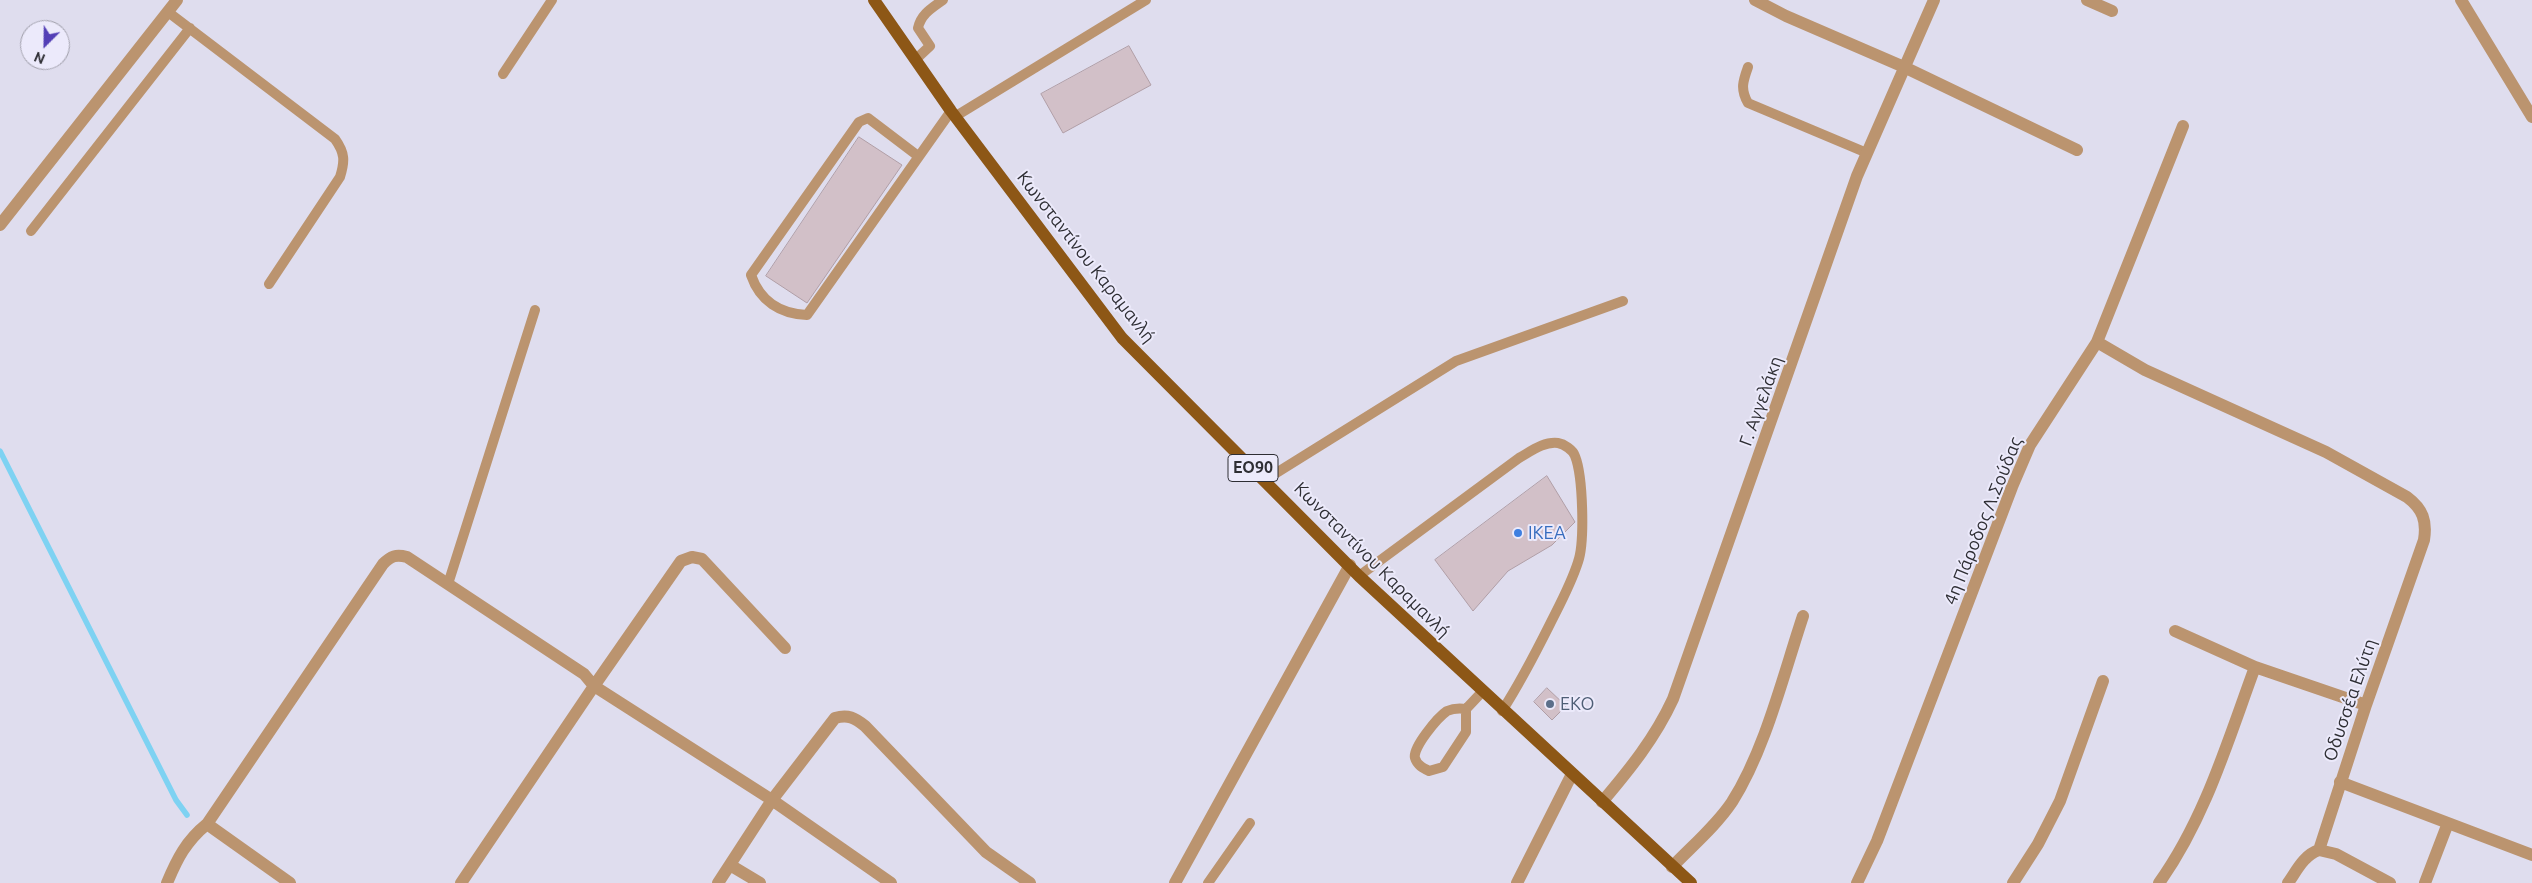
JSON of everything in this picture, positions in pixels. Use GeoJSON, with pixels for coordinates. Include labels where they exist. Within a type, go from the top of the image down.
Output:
{"type":"FeatureCollection","features":[{"type":"Feature","properties":{"kind":"main road","name":"Κωνσταντίνου Καραμανλή"},"geometry":{"type":"LineString","coordinates":[[874,0],[954,114],[1122,338],[1359,576],[1502,711],[1690,883]]}},
{"type":"Feature","properties":{"kind":"street"},"geometry":{"type":"LineString","coordinates":[[0,225],[177,0]]}},
{"type":"Feature","properties":{"kind":"street"},"geometry":{"type":"LineString","coordinates":[[1755,0],[1786,16],[1904,67],[2077,150]]}},
{"type":"Feature","properties":{"kind":"street","name":"Γ. Αγγελάκη"},"geometry":{"type":"LineString","coordinates":[[1602,802],[1640,757],[1659,728],[1673,699],[1795,357],[1831,245],[1867,153],[1934,0]]}},
{"type":"Feature","properties":{"kind":"street"},"geometry":{"type":"LineString","coordinates":[[2087,0],[2112,11]]}},
{"type":"Feature","properties":{"kind":"street"},"geometry":{"type":"LineString","coordinates":[[2461,0],[2532,117]]}},
{"type":"Feature","properties":{"kind":"street","name":"4η Πάροδος Λ.Σούδας"},"geometry":{"type":"LineString","coordinates":[[1857,883],[1877,841],[2012,487],[2030,445],[2097,342],[2183,126]]}},
{"type":"Feature","properties":{"kind":"street","name":"Οδυσσέα Ελύτη"},"geometry":{"type":"LineString","coordinates":[[2097,342],[2145,370],[2326,452],[2408,497],[2418,505],[2424,517],[2424,540],[2340,782],[2320,850]]}},
{"type":"Feature","properties":{"kind":"street"},"geometry":{"type":"LineString","coordinates":[[167,883],[180,853],[193,835],[207,824],[383,564],[390,556],[399,555],[407,557],[584,674],[594,686],[772,800],[891,883]]}},
{"type":"Feature","properties":{"kind":"street"},"geometry":{"type":"LineString","coordinates":[[461,883],[594,686],[681,562],[692,556],[702,559],[785,648]]}},
{"type":"Feature","properties":{"kind":"street"},"geometry":{"type":"LineString","coordinates":[[1177,882],[1350,565]]}},
{"type":"Feature","properties":{"kind":"street"},"geometry":{"type":"LineString","coordinates":[[1672,867],[1726,809],[1750,771],[1803,616]]}},
{"type":"Feature","properties":{"kind":"street"},"geometry":{"type":"LineString","coordinates":[[2175,631],[2254,667],[2366,705]]}},
{"type":"Feature","properties":{"kind":"street"},"geometry":{"type":"LineString","coordinates":[[2159,883],[2194,826],[2217,771],[2254,667]]}},
{"type":"Feature","properties":{"kind":"street"},"geometry":{"type":"LineString","coordinates":[[2013,883],[2038,844],[2060,801],[2103,681]]}},
{"type":"Feature","properties":{"kind":"street"},"geometry":{"type":"LineString","coordinates":[[718,883],[772,800],[835,718],[845,715],[856,718],[986,852],[1030,883]]}},
{"type":"Feature","properties":{"kind":"street"},"geometry":{"type":"LineString","coordinates":[[1518,883],[1572,774]]}},
{"type":"Feature","properties":{"kind":"street"},"geometry":{"type":"LineString","coordinates":[[2340,782],[2532,855]]}},
{"type":"Feature","properties":{"kind":"street"},"geometry":{"type":"LineString","coordinates":[[2425,883],[2448,823]]}},
{"type":"Feature","properties":{"kind":"street"},"geometry":{"type":"LineString","coordinates":[[207,824],[290,883]]}},
{"type":"Feature","properties":{"kind":"street"},"geometry":{"type":"LineString","coordinates":[[2288,883],[2304,859],[2320,850],[2336,854],[2390,883]]}},
{"type":"Feature","properties":{"kind":"street"},"geometry":{"type":"LineString","coordinates":[[730,865],[760,883]]}},
{"type":"Feature","properties":{"kind":"lane"},"geometry":{"type":"LineString","coordinates":[[503,74],[552,0]]}},
{"type":"Feature","properties":{"kind":"lane"},"geometry":{"type":"LineString","coordinates":[[915,60],[930,46],[918,28],[920,20],[925,13],[943,0]]}},
{"type":"Feature","properties":{"kind":"lane"},"geometry":{"type":"LineString","coordinates":[[918,156],[868,118],[859,122],[751,275],[764,298],[779,310],[807,315],[918,156],[954,114],[1146,0]]}},
{"type":"Feature","properties":{"kind":"lane"},"geometry":{"type":"LineString","coordinates":[[168,12],[335,139],[342,150],[345,162],[340,177],[269,284]]}},
{"type":"Feature","properties":{"kind":"lane"},"geometry":{"type":"LineString","coordinates":[[31,231],[190,28]]}},
{"type":"Feature","properties":{"kind":"lane"},"geometry":{"type":"LineString","coordinates":[[1748,67],[1742,84],[1748,103],[1867,153]]}},
{"type":"Feature","properties":{"kind":"lane"},"geometry":{"type":"LineString","coordinates":[[1265,480],[1456,361],[1623,301]]}},
{"type":"Feature","properties":{"kind":"lane"},"geometry":{"type":"LineString","coordinates":[[448,584],[535,310]]}},
{"type":"Feature","properties":{"kind":"lane"},"geometry":{"type":"LineString","coordinates":[[1359,576],[1500,470],[1542,445],[1557,443],[1575,454],[1578,469],[1582,538],[1579,560],[1572,580],[1539,645],[1502,711]]}},
{"type":"Feature","properties":{"kind":"lane"},"geometry":{"type":"LineString","coordinates":[[1466,708],[1457,708],[1438,718],[1415,750],[1415,757],[1419,765],[1429,771],[1443,767],[1466,732],[1466,708],[1482,692]]}},
{"type":"Feature","properties":{"kind":"lane"},"geometry":{"type":"LineString","coordinates":[[1208,883],[1250,823]]}},
{"type":"Feature","properties":{"kind":"building"},"geometry":{"type":"Polygon","coordinates":[[[1129,46],[1151,85],[1063,133],[1041,94],[1129,46]]]}},
{"type":"Feature","properties":{"kind":"building"},"geometry":{"type":"Polygon","coordinates":[[[859,137],[902,165],[807,303],[766,276],[859,137]]]}},
{"type":"Feature","properties":{"kind":"building","name":"IKEA"},"geometry":{"type":"Polygon","coordinates":[[[1547,476],[1575,522],[1552,545],[1508,571],[1473,611],[1435,560],[1547,476]]]}},
{"type":"Feature","properties":{"kind":"building"},"geometry":{"type":"Polygon","coordinates":[[[1547,688],[1566,706],[1552,720],[1534,702],[1547,688]]]}},
{"type":"Feature","properties":{"kind":"waterway"},"geometry":{"type":"LineString","coordinates":[[0,451],[176,800],[187,815]]}},
{"type":"Feature","properties":{"kind":"place","name":"IKEA"},"geometry":{"type":"Point","coordinates":[1518,533]}},
{"type":"Feature","properties":{"kind":"place","name":"EKO"},"geometry":{"type":"Point","coordinates":[1550,704]}}]}
